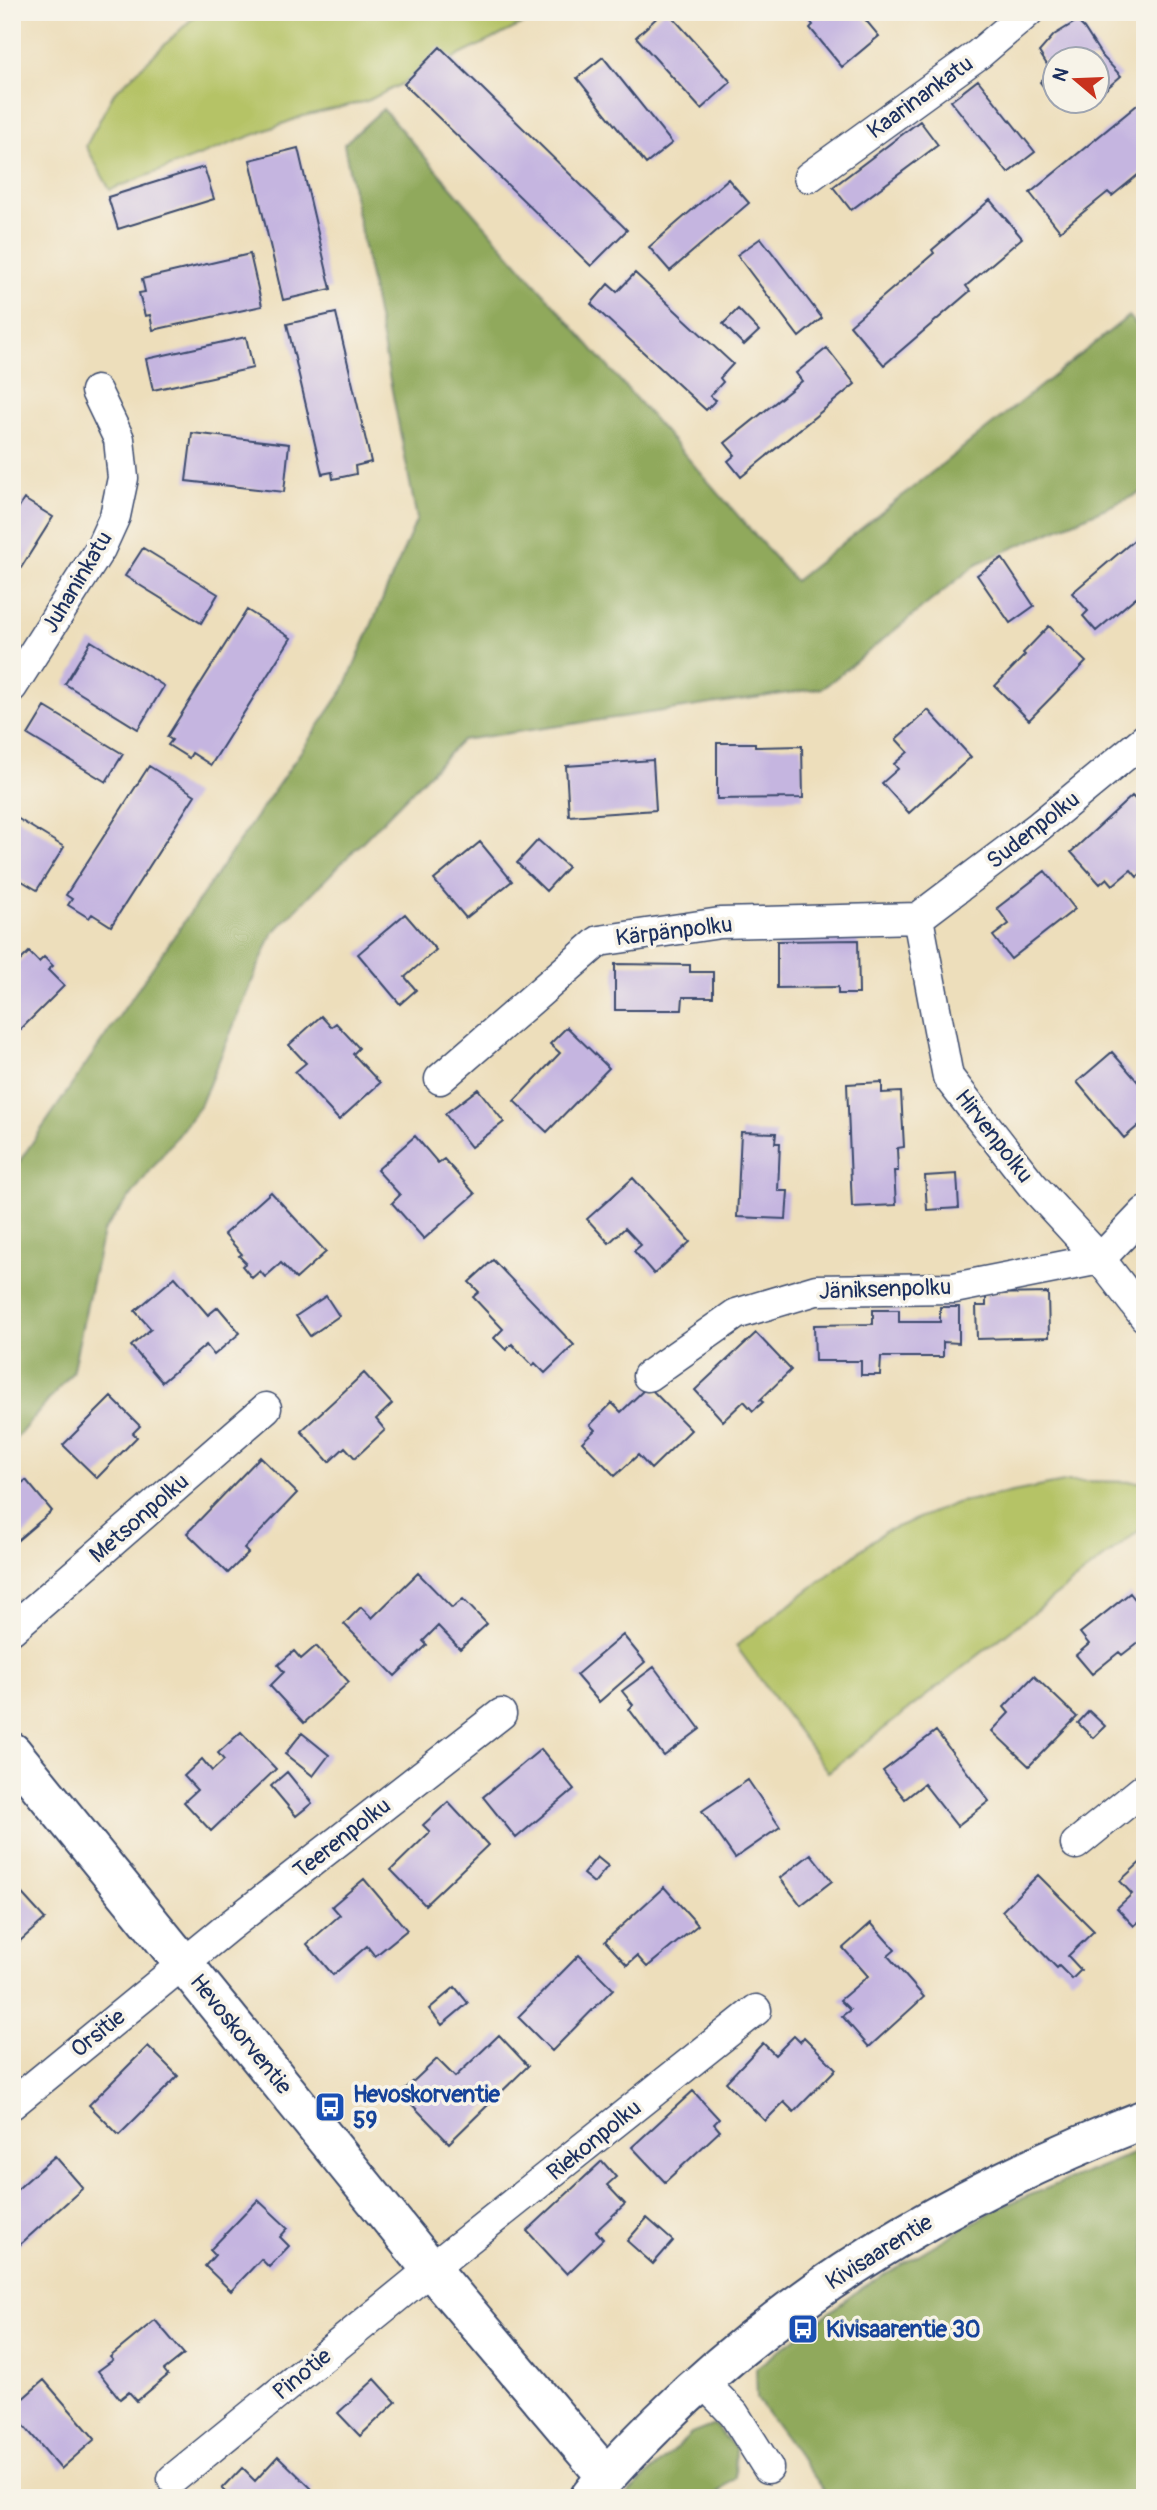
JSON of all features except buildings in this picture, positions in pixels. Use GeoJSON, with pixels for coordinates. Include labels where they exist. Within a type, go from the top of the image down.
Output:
{"type":"FeatureCollection","features":[{"type":"Feature","properties":{"kind":"street","name":"Kaarinankatu"},"geometry":{"type":"LineString","coordinates":[[809,177],[979,54],[1028,12]]}},
{"type":"Feature","properties":{"kind":"street","name":"Juhaninkatu"},"geometry":{"type":"LineString","coordinates":[[12,687],[100,549],[116,516],[123,478],[119,439],[96,391]]}},
{"type":"Feature","properties":{"kind":"street","name":"Sudenpolku"},"geometry":{"type":"LineString","coordinates":[[918,918],[1037,828],[1145,739]]}},
{"type":"Feature","properties":{"kind":"street","name":"Kärpänpolku"},"geometry":{"type":"LineString","coordinates":[[440,1079],[599,941],[720,923],[918,918]]}},
{"type":"Feature","properties":{"kind":"street","name":"Hirvenpolku"},"geometry":{"type":"LineString","coordinates":[[918,918],[948,1077],[1032,1185],[1100,1259],[1145,1317]]}},
{"type":"Feature","properties":{"kind":"street"},"geometry":{"type":"LineString","coordinates":[[1100,1259],[1145,1212]]}},
{"type":"Feature","properties":{"kind":"street","name":"Jäniksenpolku"},"geometry":{"type":"LineString","coordinates":[[648,1376],[736,1314],[816,1290],[954,1288],[1100,1259]]}},
{"type":"Feature","properties":{"kind":"street","name":"Metsonpolku"},"geometry":{"type":"LineString","coordinates":[[12,1629],[265,1408]]}},
{"type":"Feature","properties":{"kind":"street","name":"Teerenpolku"},"geometry":{"type":"LineString","coordinates":[[185,1963],[500,1714]]}},
{"type":"Feature","properties":{"kind":"street","name":"Hevoskorventie"},"geometry":{"type":"LineString","coordinates":[[12,1752],[431,2269],[597,2487]]}},
{"type":"Feature","properties":{"kind":"street"},"geometry":{"type":"LineString","coordinates":[[1076,1844],[1145,1788]]}},
{"type":"Feature","properties":{"kind":"street","name":"Orsitie"},"geometry":{"type":"LineString","coordinates":[[12,2104],[185,1963]]}},
{"type":"Feature","properties":{"kind":"street","name":"Riekonpolku"},"geometry":{"type":"LineString","coordinates":[[431,2269],[756,2010]]}},
{"type":"Feature","properties":{"kind":"street","name":"Kivisaarentie"},"geometry":{"type":"LineString","coordinates":[[597,2487],[701,2380],[745,2343],[824,2286],[896,2239],[986,2188],[1145,2119]]}},
{"type":"Feature","properties":{"kind":"street","name":"Pinotie"},"geometry":{"type":"LineString","coordinates":[[173,2479],[431,2269]]}},
{"type":"Feature","properties":{"kind":"street"},"geometry":{"type":"LineString","coordinates":[[701,2380],[734,2414],[768,2468]]}},
{"type":"Feature","properties":{"kind":"green space"},"geometry":{"type":"Polygon","coordinates":[[[199,12],[547,12],[367,101],[303,116],[110,190],[86,146],[114,93],[199,12]]]}},
{"type":"Feature","properties":{"kind":"green space"},"geometry":{"type":"Polygon","coordinates":[[[383,109],[795,581],[1129,316],[1145,335],[1145,491],[978,563],[823,688],[462,740],[272,934],[200,1106],[103,1232],[72,1373],[12,1443],[12,1172],[344,689],[417,519],[344,144],[383,109]]]}},
{"type":"Feature","properties":{"kind":"green space"},"geometry":{"type":"Polygon","coordinates":[[[1069,1481],[1145,1482],[1145,1526],[828,1772],[736,1646],[884,1532],[956,1503],[1069,1481]]]}},
{"type":"Feature","properties":{"kind":"green space"},"geometry":{"type":"Polygon","coordinates":[[[1145,2149],[1145,2498],[830,2498],[757,2399],[756,2368],[860,2289],[998,2208],[1145,2149]]]}},
{"type":"Feature","properties":{"kind":"green space"},"geometry":{"type":"Polygon","coordinates":[[[714,2425],[736,2449],[735,2478],[713,2498],[623,2498],[691,2434],[714,2425]]]}},
{"type":"Feature","properties":{"kind":"place","name":"Hevoskorventie 59"},"geometry":{"type":"Point","coordinates":[330,2107]}},
{"type":"Feature","properties":{"kind":"place","name":"Kivisaarentie 30"},"geometry":{"type":"Point","coordinates":[803,2329]}}]}
